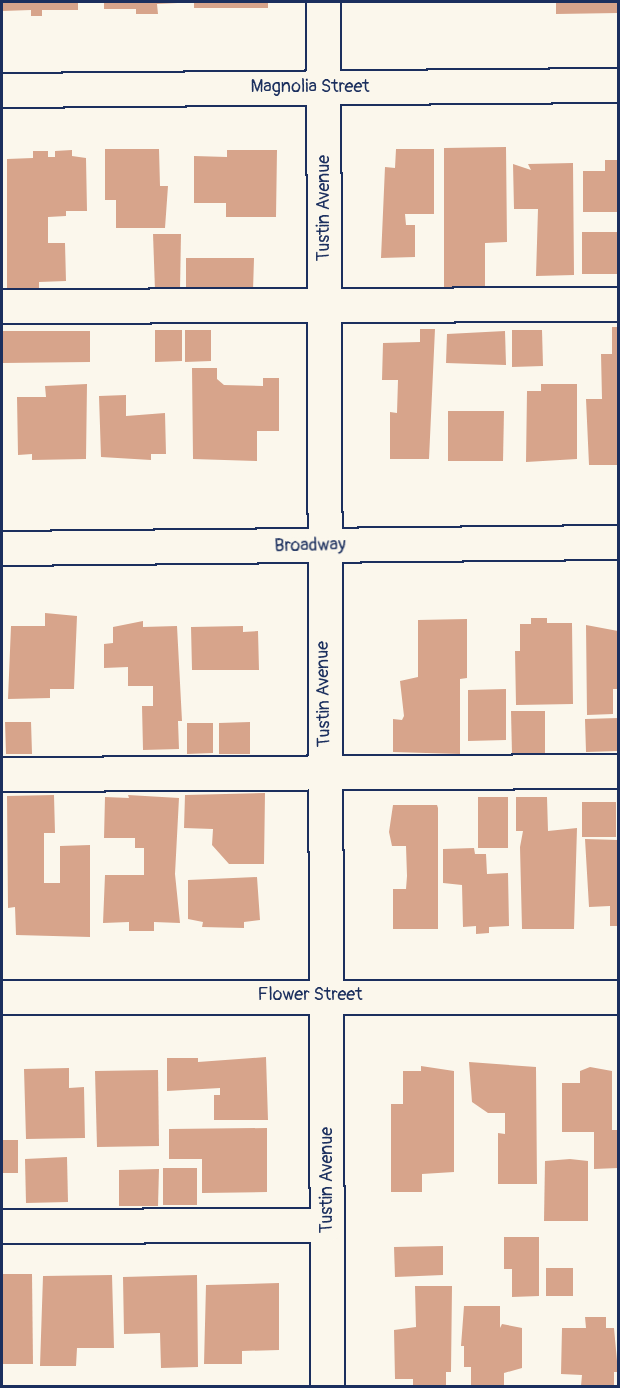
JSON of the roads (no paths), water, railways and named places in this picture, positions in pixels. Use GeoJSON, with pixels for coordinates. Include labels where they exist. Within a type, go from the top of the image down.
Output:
{"type":"FeatureCollection","features":[{"type":"Feature","properties":{"kind":"street","name":"Tustin Avenue"},"geometry":{"type":"LineString","coordinates":[[323,2],[322,546],[328,995],[327,1386]]}},
{"type":"Feature","properties":{"kind":"street","name":"Magnolia Street"},"geometry":{"type":"LineString","coordinates":[[2,90],[618,85]]}},
{"type":"Feature","properties":{"kind":"street"},"geometry":{"type":"LineString","coordinates":[[2,306],[323,303],[618,304]]}},
{"type":"Feature","properties":{"kind":"street","name":"Broadway"},"geometry":{"type":"LineString","coordinates":[[2,548],[618,542]]}},
{"type":"Feature","properties":{"kind":"street"},"geometry":{"type":"LineString","coordinates":[[2,774],[618,771]]}},
{"type":"Feature","properties":{"kind":"street","name":"Flower Street"},"geometry":{"type":"LineString","coordinates":[[2,997],[328,995],[618,997]]}},
{"type":"Feature","properties":{"kind":"street"},"geometry":{"type":"LineString","coordinates":[[2,1226],[326,1225]]}}]}
